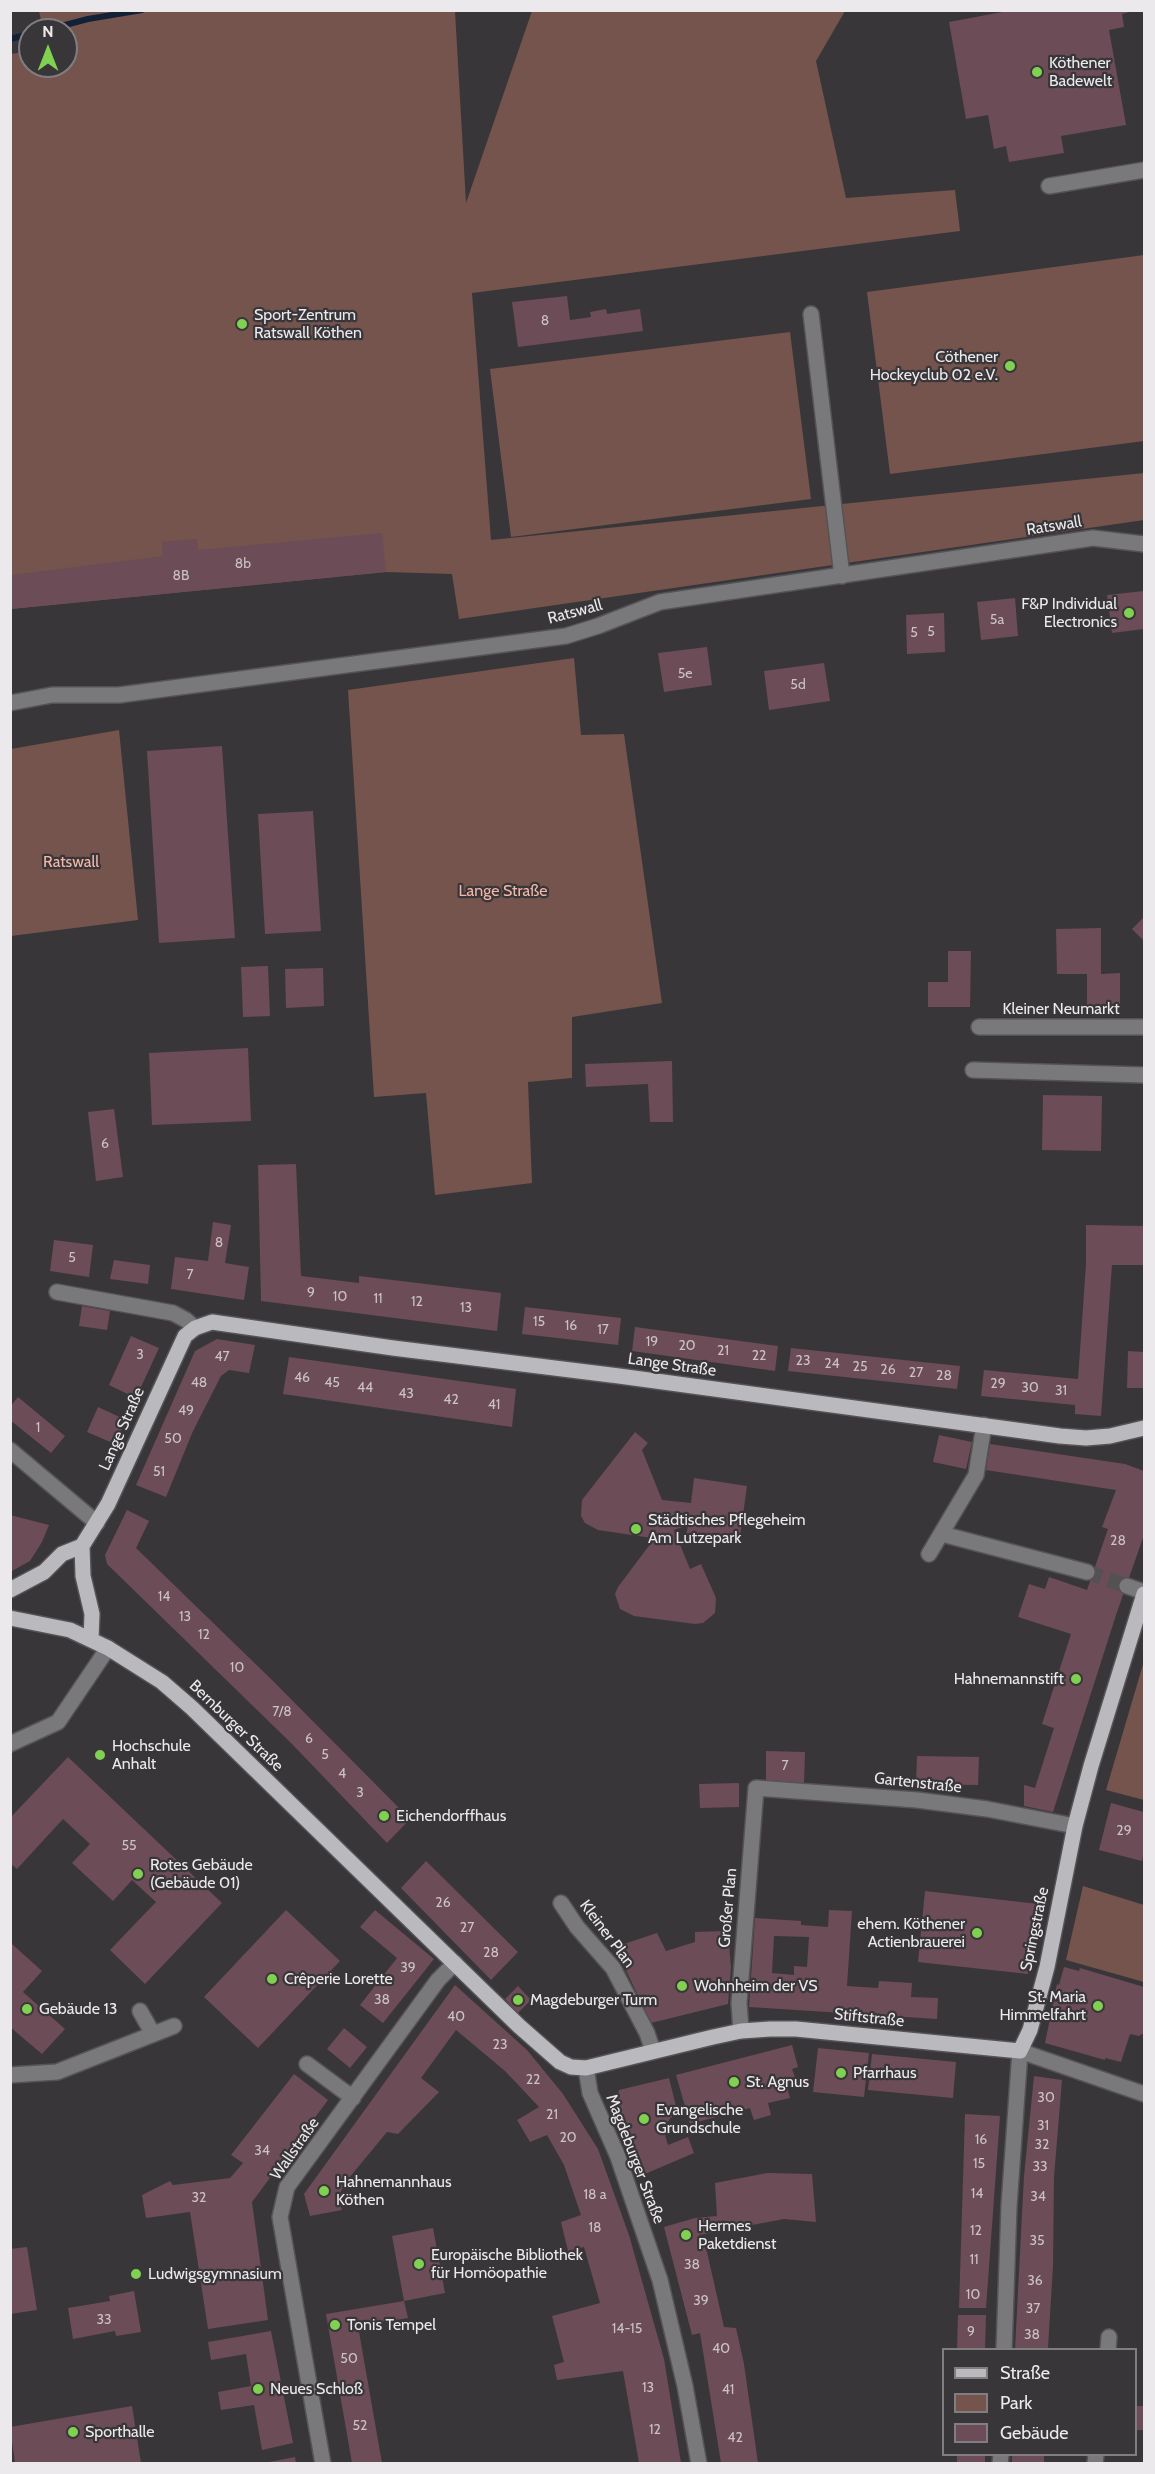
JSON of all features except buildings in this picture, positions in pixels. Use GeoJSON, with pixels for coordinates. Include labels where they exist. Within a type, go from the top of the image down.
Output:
{"type":"FeatureCollection","features":[{"type":"Feature","properties":{"kind":"main road","name":"Lange Straße"},"geometry":{"type":"LineString","coordinates":[[10,1590],[44,1572],[62,1554],[82,1546],[108,1504],[184,1336],[195,1328],[212,1322],[393,1348],[1086,1438],[1120,1435],[1144,1428]]}},
{"type":"Feature","properties":{"kind":"main road"},"geometry":{"type":"LineString","coordinates":[[82,1546],[83,1575],[92,1614],[91,1639]]}},
{"type":"Feature","properties":{"kind":"main road","name":"Springstraße"},"geometry":{"type":"LineString","coordinates":[[1020,2051],[1030,2030],[1047,1967],[1074,1826],[1144,1593]]}},
{"type":"Feature","properties":{"kind":"main road","name":"Bernburger Straße"},"geometry":{"type":"LineString","coordinates":[[10,1618],[70,1630],[108,1648],[162,1682],[192,1708],[455,1963]]}},
{"type":"Feature","properties":{"kind":"main road"},"geometry":{"type":"LineString","coordinates":[[455,1963],[495,2004],[560,2062],[571,2067],[586,2068]]}},
{"type":"Feature","properties":{"kind":"main road","name":"Stiftstraße"},"geometry":{"type":"LineString","coordinates":[[586,2068],[741,2031],[796,2029],[1020,2051]]}},
{"type":"Feature","properties":{"kind":"street"},"geometry":{"type":"LineString","coordinates":[[1049,186],[1144,170]]}},
{"type":"Feature","properties":{"kind":"street"},"geometry":{"type":"LineString","coordinates":[[811,314],[842,576]]}},
{"type":"Feature","properties":{"kind":"street","name":"Ratswall"},"geometry":{"type":"LineString","coordinates":[[10,703],[52,695],[119,695],[566,636],[660,602],[1093,538],[1144,544]]}},
{"type":"Feature","properties":{"kind":"street","name":"Kleiner Neumarkt"},"geometry":{"type":"LineString","coordinates":[[979,1027],[1144,1027]]}},
{"type":"Feature","properties":{"kind":"street"},"geometry":{"type":"LineString","coordinates":[[973,1070],[1144,1076]]}},
{"type":"Feature","properties":{"kind":"street"},"geometry":{"type":"LineString","coordinates":[[57,1292],[173,1313],[195,1328]]}},
{"type":"Feature","properties":{"kind":"street"},"geometry":{"type":"LineString","coordinates":[[929,1554],[976,1475],[984,1425]]}},
{"type":"Feature","properties":{"kind":"street"},"geometry":{"type":"LineString","coordinates":[[10,1450],[97,1523]]}},
{"type":"Feature","properties":{"kind":"street"},"geometry":{"type":"LineString","coordinates":[[942,1534],[1087,1572]]}},
{"type":"Feature","properties":{"kind":"street"},"geometry":{"type":"LineString","coordinates":[[1127,1586],[1144,1593]]}},
{"type":"Feature","properties":{"kind":"street"},"geometry":{"type":"LineString","coordinates":[[10,1744],[58,1722],[108,1648]]}},
{"type":"Feature","properties":{"kind":"street","name":"Gartenstraße"},"geometry":{"type":"LineString","coordinates":[[756,1788],[917,1800],[987,1809],[1074,1826]]}},
{"type":"Feature","properties":{"kind":"street","name":"Großer Plan"},"geometry":{"type":"LineString","coordinates":[[741,2031],[739,2003],[756,1788]]}},
{"type":"Feature","properties":{"kind":"street","name":"Kleiner Plan"},"geometry":{"type":"LineString","coordinates":[[561,1903],[577,1926],[613,1968],[647,2033],[653,2051]]}},
{"type":"Feature","properties":{"kind":"street","name":"Wallstraße"},"geometry":{"type":"LineString","coordinates":[[323,2463],[280,2217],[287,2187],[438,1980],[455,1963]]}},
{"type":"Feature","properties":{"kind":"street"},"geometry":{"type":"LineString","coordinates":[[140,2011],[153,2034]]}},
{"type":"Feature","properties":{"kind":"street"},"geometry":{"type":"LineString","coordinates":[[10,2075],[57,2072],[174,2026]]}},
{"type":"Feature","properties":{"kind":"street","name":"Stiftstraße"},"geometry":{"type":"LineString","coordinates":[[1020,2051],[1144,2094]]}},
{"type":"Feature","properties":{"kind":"street","name":"Springstraße"},"geometry":{"type":"LineString","coordinates":[[1004,2348],[1009,2206],[1020,2051]]}},
{"type":"Feature","properties":{"kind":"street"},"geometry":{"type":"LineString","coordinates":[[307,2064],[353,2098]]}},
{"type":"Feature","properties":{"kind":"street","name":"Magdeburger Straße"},"geometry":{"type":"LineString","coordinates":[[586,2068],[590,2093],[622,2166],[660,2280],[685,2386],[699,2463]]}},
{"type":"Feature","properties":{"kind":"green space","name":"Sport-Zentrum Ratswall Köthen"},"geometry":{"type":"Polygon","coordinates":[[[39,11],[455,11],[466,203],[532,11],[845,11],[816,61],[846,198],[955,190],[960,231],[472,293],[491,540],[1144,473],[1144,520],[459,619],[452,574],[386,572],[11,609],[11,54],[18,53],[18,78],[78,78],[78,18],[40,18],[39,11]]]}},
{"type":"Feature","properties":{"kind":"green space","name":"Cöthener Hockeyclub 02 e.V."},"geometry":{"type":"Polygon","coordinates":[[[1144,255],[1144,441],[890,474],[867,292],[1144,255]]]}},
{"type":"Feature","properties":{"kind":"green space"},"geometry":{"type":"Polygon","coordinates":[[[790,332],[811,499],[511,537],[490,369],[790,332]]]}},
{"type":"Feature","properties":{"kind":"green space","name":"Lange Straße"},"geometry":{"type":"Polygon","coordinates":[[[574,658],[581,735],[624,734],[662,1003],[572,1017],[572,1078],[528,1082],[532,1183],[435,1195],[426,1093],[374,1097],[348,690],[574,658]]]}},
{"type":"Feature","properties":{"kind":"green space","name":"Ratswall"},"geometry":{"type":"Polygon","coordinates":[[[119,730],[138,920],[11,936],[11,749],[119,730]]]}},
{"type":"Feature","properties":{"kind":"green space"},"geometry":{"type":"Polygon","coordinates":[[[1144,1661],[1144,1800],[1106,1790],[1144,1661]]]}},
{"type":"Feature","properties":{"kind":"green space"},"geometry":{"type":"Polygon","coordinates":[[[1083,1886],[1144,1905],[1144,1982],[1066,1960],[1083,1886]]]}},
{"type":"Feature","properties":{"kind":"waterway"},"geometry":{"type":"LineString","coordinates":[[78,22],[142,10]]}},
{"type":"Feature","properties":{"kind":"waterway"},"geometry":{"type":"LineString","coordinates":[[10,39],[18,37]]}},
{"type":"Feature","properties":{"kind":"tunnel"},"geometry":{"type":"LineString","coordinates":[[1087,1572],[1127,1586]]}},
{"type":"Feature","properties":{"kind":"place","name":"Köthener Badewelt"},"geometry":{"type":"Point","coordinates":[1037,72]}},
{"type":"Feature","properties":{"kind":"place","name":"Sport-Zentrum Ratswall Köthen"},"geometry":{"type":"Point","coordinates":[242,324]}},
{"type":"Feature","properties":{"kind":"place","name":"Cöthener Hockeyclub 02 e.V."},"geometry":{"type":"Point","coordinates":[1010,366]}},
{"type":"Feature","properties":{"kind":"place","name":"F&P Individual Electronics"},"geometry":{"type":"Point","coordinates":[1129,613]}},
{"type":"Feature","properties":{"kind":"place","name":"Städtisches Pflegeheim Am Lutzepark"},"geometry":{"type":"Point","coordinates":[636,1529]}},
{"type":"Feature","properties":{"kind":"place","name":"Hahnemannstift"},"geometry":{"type":"Point","coordinates":[1076,1679]}},
{"type":"Feature","properties":{"kind":"place","name":"Hochschule Anhalt"},"geometry":{"type":"Point","coordinates":[100,1755]}},
{"type":"Feature","properties":{"kind":"place","name":"Eichendorffhaus"},"geometry":{"type":"Point","coordinates":[384,1816]}},
{"type":"Feature","properties":{"kind":"place","name":"Rotes Gebäude (Gebäude 01)"},"geometry":{"type":"Point","coordinates":[138,1874]}},
{"type":"Feature","properties":{"kind":"place","name":"ehem. Köthener Actienbrauerei"},"geometry":{"type":"Point","coordinates":[977,1933]}},
{"type":"Feature","properties":{"kind":"place","name":"Crêperie Lorette"},"geometry":{"type":"Point","coordinates":[272,1979]}},
{"type":"Feature","properties":{"kind":"place","name":"Wohnheim der VS"},"geometry":{"type":"Point","coordinates":[682,1986]}},
{"type":"Feature","properties":{"kind":"place","name":"Magdeburger Turm"},"geometry":{"type":"Point","coordinates":[518,2000]}},
{"type":"Feature","properties":{"kind":"place","name":"St. Maria Himmelfahrt"},"geometry":{"type":"Point","coordinates":[1098,2006]}},
{"type":"Feature","properties":{"kind":"place","name":"Gebäude 13"},"geometry":{"type":"Point","coordinates":[27,2009]}},
{"type":"Feature","properties":{"kind":"place","name":"Pfarrhaus"},"geometry":{"type":"Point","coordinates":[841,2073]}},
{"type":"Feature","properties":{"kind":"place","name":"St. Agnus"},"geometry":{"type":"Point","coordinates":[734,2082]}},
{"type":"Feature","properties":{"kind":"place","name":"Evangelische Grundschule"},"geometry":{"type":"Point","coordinates":[644,2119]}},
{"type":"Feature","properties":{"kind":"place","name":"Hahnemannhaus Köthen"},"geometry":{"type":"Point","coordinates":[324,2191]}},
{"type":"Feature","properties":{"kind":"place","name":"Hermes Paketdienst"},"geometry":{"type":"Point","coordinates":[686,2235]}},
{"type":"Feature","properties":{"kind":"place","name":"Europäische Bibliothek für Homöopathie"},"geometry":{"type":"Point","coordinates":[419,2264]}},
{"type":"Feature","properties":{"kind":"place","name":"Ludwigsgymnasium"},"geometry":{"type":"Point","coordinates":[136,2274]}},
{"type":"Feature","properties":{"kind":"place","name":"Tonis Tempel"},"geometry":{"type":"Point","coordinates":[335,2325]}},
{"type":"Feature","properties":{"kind":"place","name":"Neues Schloß"},"geometry":{"type":"Point","coordinates":[258,2389]}},
{"type":"Feature","properties":{"kind":"place","name":"Sporthalle"},"geometry":{"type":"Point","coordinates":[73,2432]}}]}
